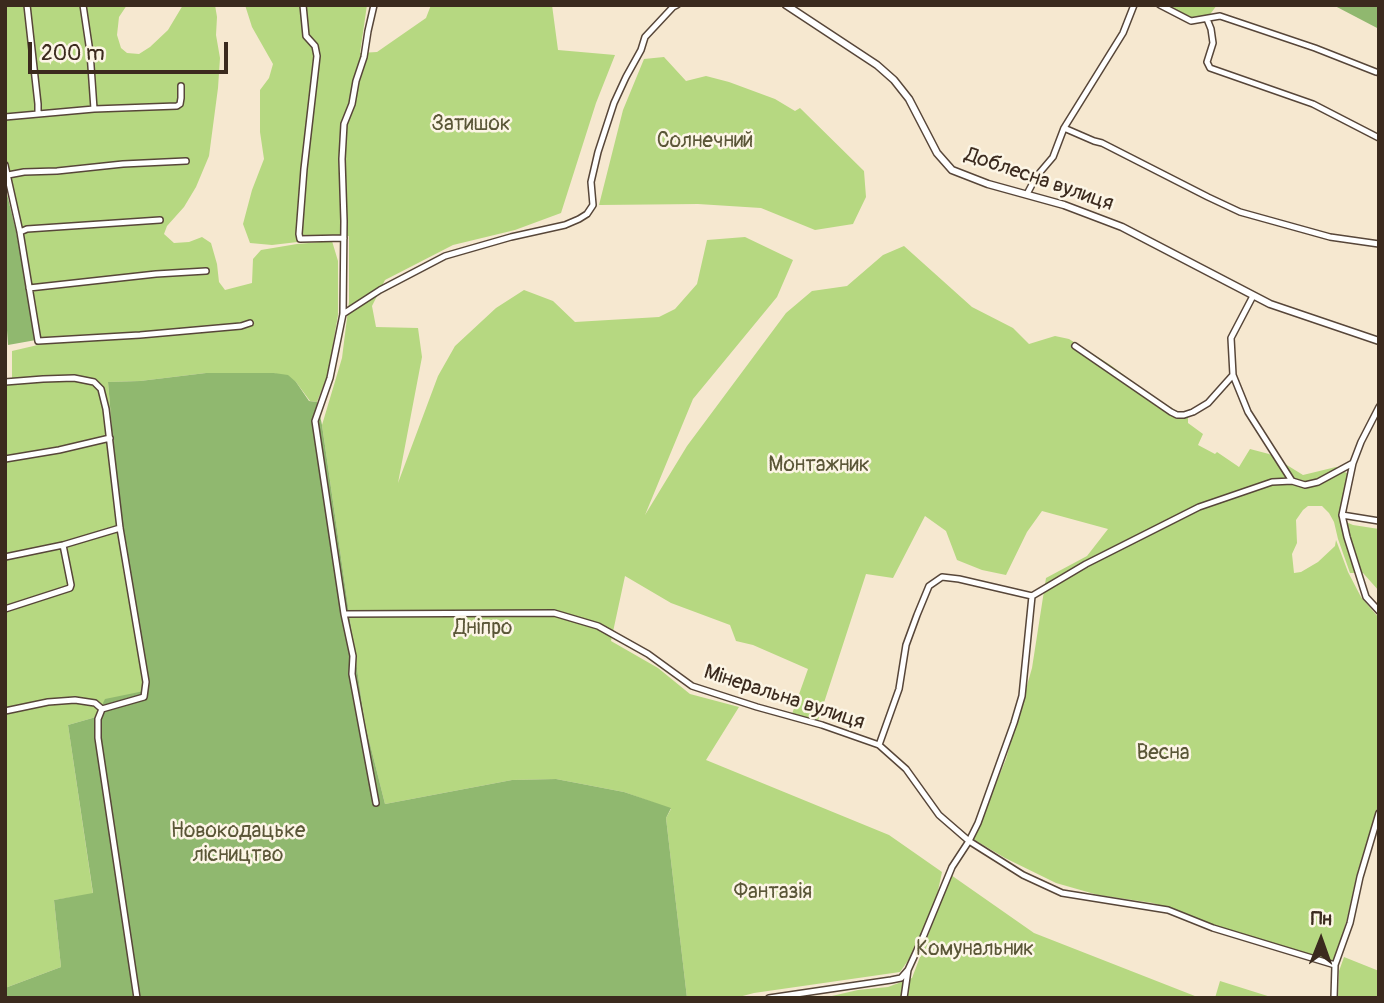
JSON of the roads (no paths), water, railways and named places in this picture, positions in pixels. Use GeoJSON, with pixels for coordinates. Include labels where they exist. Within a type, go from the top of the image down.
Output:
{"type":"FeatureCollection","features":[{"type":"Feature","properties":{"kind":"street"},"geometry":{"type":"LineString","coordinates":[[27,5],[38,113]]}},
{"type":"Feature","properties":{"kind":"street"},"geometry":{"type":"LineString","coordinates":[[83,5],[90,51],[94,109]]}},
{"type":"Feature","properties":{"kind":"street"},"geometry":{"type":"LineString","coordinates":[[303,5],[306,36],[315,46],[317,56],[299,234],[300,239],[344,237]]}},
{"type":"Feature","properties":{"kind":"street"},"geometry":{"type":"LineString","coordinates":[[374,5],[365,57],[344,124],[343,314],[330,378],[315,421],[344,614],[353,656],[352,674],[376,803]]}},
{"type":"Feature","properties":{"kind":"street"},"geometry":{"type":"LineString","coordinates":[[343,314],[380,290],[445,256],[565,225],[587,214],[593,205],[591,182],[597,152],[614,103],[645,37],[677,5]]}},
{"type":"Feature","properties":{"kind":"street","name":"Доблесна вулиця"},"geometry":{"type":"LineString","coordinates":[[786,5],[877,65],[894,80],[909,99],[937,153],[952,170],[988,184],[1064,205],[1122,227],[1252,296],[1296,314],[1379,341]]}},
{"type":"Feature","properties":{"kind":"street"},"geometry":{"type":"LineString","coordinates":[[1027,194],[1036,177],[1053,157],[1065,128],[1123,33],[1134,5]]}},
{"type":"Feature","properties":{"kind":"street"},"geometry":{"type":"LineString","coordinates":[[1160,5],[1191,21],[1220,16],[1376,72]]}},
{"type":"Feature","properties":{"kind":"street"},"geometry":{"type":"LineString","coordinates":[[1207,19],[1213,43],[1207,62],[1210,68],[1313,104],[1379,138]]}},
{"type":"Feature","properties":{"kind":"street"},"geometry":{"type":"LineString","coordinates":[[5,117],[94,109],[177,106],[180,104],[181,86]]}},
{"type":"Feature","properties":{"kind":"street"},"geometry":{"type":"LineString","coordinates":[[1065,128],[1102,143],[1240,212],[1330,237],[1379,244]]}},
{"type":"Feature","properties":{"kind":"street"},"geometry":{"type":"LineString","coordinates":[[8,175],[186,161]]}},
{"type":"Feature","properties":{"kind":"street"},"geometry":{"type":"LineString","coordinates":[[5,165],[20,232],[38,341],[140,335],[250,323]]}},
{"type":"Feature","properties":{"kind":"street"},"geometry":{"type":"LineString","coordinates":[[20,232],[27,229],[160,220]]}},
{"type":"Feature","properties":{"kind":"street"},"geometry":{"type":"LineString","coordinates":[[29,288],[206,271]]}},
{"type":"Feature","properties":{"kind":"street"},"geometry":{"type":"LineString","coordinates":[[1252,296],[1231,338],[1233,375],[1248,412],[1292,481]]}},
{"type":"Feature","properties":{"kind":"street"},"geometry":{"type":"LineString","coordinates":[[1075,346],[1177,415],[1193,412],[1208,403],[1233,375]]}},
{"type":"Feature","properties":{"kind":"street"},"geometry":{"type":"LineString","coordinates":[[5,382],[74,379],[94,382],[101,389],[110,438],[120,528],[146,682],[144,697],[102,709]]}},
{"type":"Feature","properties":{"kind":"street"},"geometry":{"type":"LineString","coordinates":[[1379,407],[1353,463],[1342,515],[1366,597],[1379,611]]}},
{"type":"Feature","properties":{"kind":"street"},"geometry":{"type":"LineString","coordinates":[[5,459],[110,438]]}},
{"type":"Feature","properties":{"kind":"street"},"geometry":{"type":"LineString","coordinates":[[879,745],[899,689],[906,645],[929,586],[942,577],[1032,596],[1086,564],[1189,512],[1272,482],[1292,481],[1305,485],[1318,482],[1353,463]]}},
{"type":"Feature","properties":{"kind":"street"},"geometry":{"type":"LineString","coordinates":[[1342,515],[1379,521]]}},
{"type":"Feature","properties":{"kind":"street"},"geometry":{"type":"LineString","coordinates":[[5,557],[63,545],[120,528]]}},
{"type":"Feature","properties":{"kind":"street"},"geometry":{"type":"LineString","coordinates":[[5,609],[70,588],[63,545]]}},
{"type":"Feature","properties":{"kind":"street"},"geometry":{"type":"LineString","coordinates":[[904,998],[908,970],[952,867],[978,823],[1022,696],[1032,596]]}},
{"type":"Feature","properties":{"kind":"street","name":"Мінеральна вулиця"},"geometry":{"type":"LineString","coordinates":[[344,614],[554,613],[598,626],[648,654],[692,686],[879,745],[906,769],[939,815],[969,841],[1023,875],[1062,893],[1168,910],[1213,928],[1335,965]]}},
{"type":"Feature","properties":{"kind":"street"},"geometry":{"type":"LineString","coordinates":[[5,711],[48,702],[75,700],[95,703],[102,709]]}},
{"type":"Feature","properties":{"kind":"street"},"geometry":{"type":"LineString","coordinates":[[102,709],[98,719],[98,738],[137,998]]}},
{"type":"Feature","properties":{"kind":"street"},"geometry":{"type":"LineString","coordinates":[[1334,998],[1335,965],[1350,923],[1379,813]]}},
{"type":"Feature","properties":{"kind":"street"},"geometry":{"type":"LineString","coordinates":[[769,998],[901,978],[908,970]]}},
{"type":"Feature","properties":{"kind":"park label","name":"Затишок"},"geometry":{"type":"Point","coordinates":[471,125]}},
{"type":"Feature","properties":{"kind":"park label","name":"Солнечний"},"geometry":{"type":"Point","coordinates":[705,142]}},
{"type":"Feature","properties":{"kind":"park label","name":"Монтажник"},"geometry":{"type":"Point","coordinates":[819,466]}},
{"type":"Feature","properties":{"kind":"park label","name":"Дніпро"},"geometry":{"type":"Point","coordinates":[483,629]}},
{"type":"Feature","properties":{"kind":"park label","name":"Весна"},"geometry":{"type":"Point","coordinates":[1163,754]}},
{"type":"Feature","properties":{"kind":"park label","name":"Новокодацьке лісництво"},"geometry":{"type":"Point","coordinates":[238,844]}},
{"type":"Feature","properties":{"kind":"park label","name":"Фантазія"},"geometry":{"type":"Point","coordinates":[773,893]}},
{"type":"Feature","properties":{"kind":"park label","name":"Комунальник"},"geometry":{"type":"Point","coordinates":[975,950]}}]}
